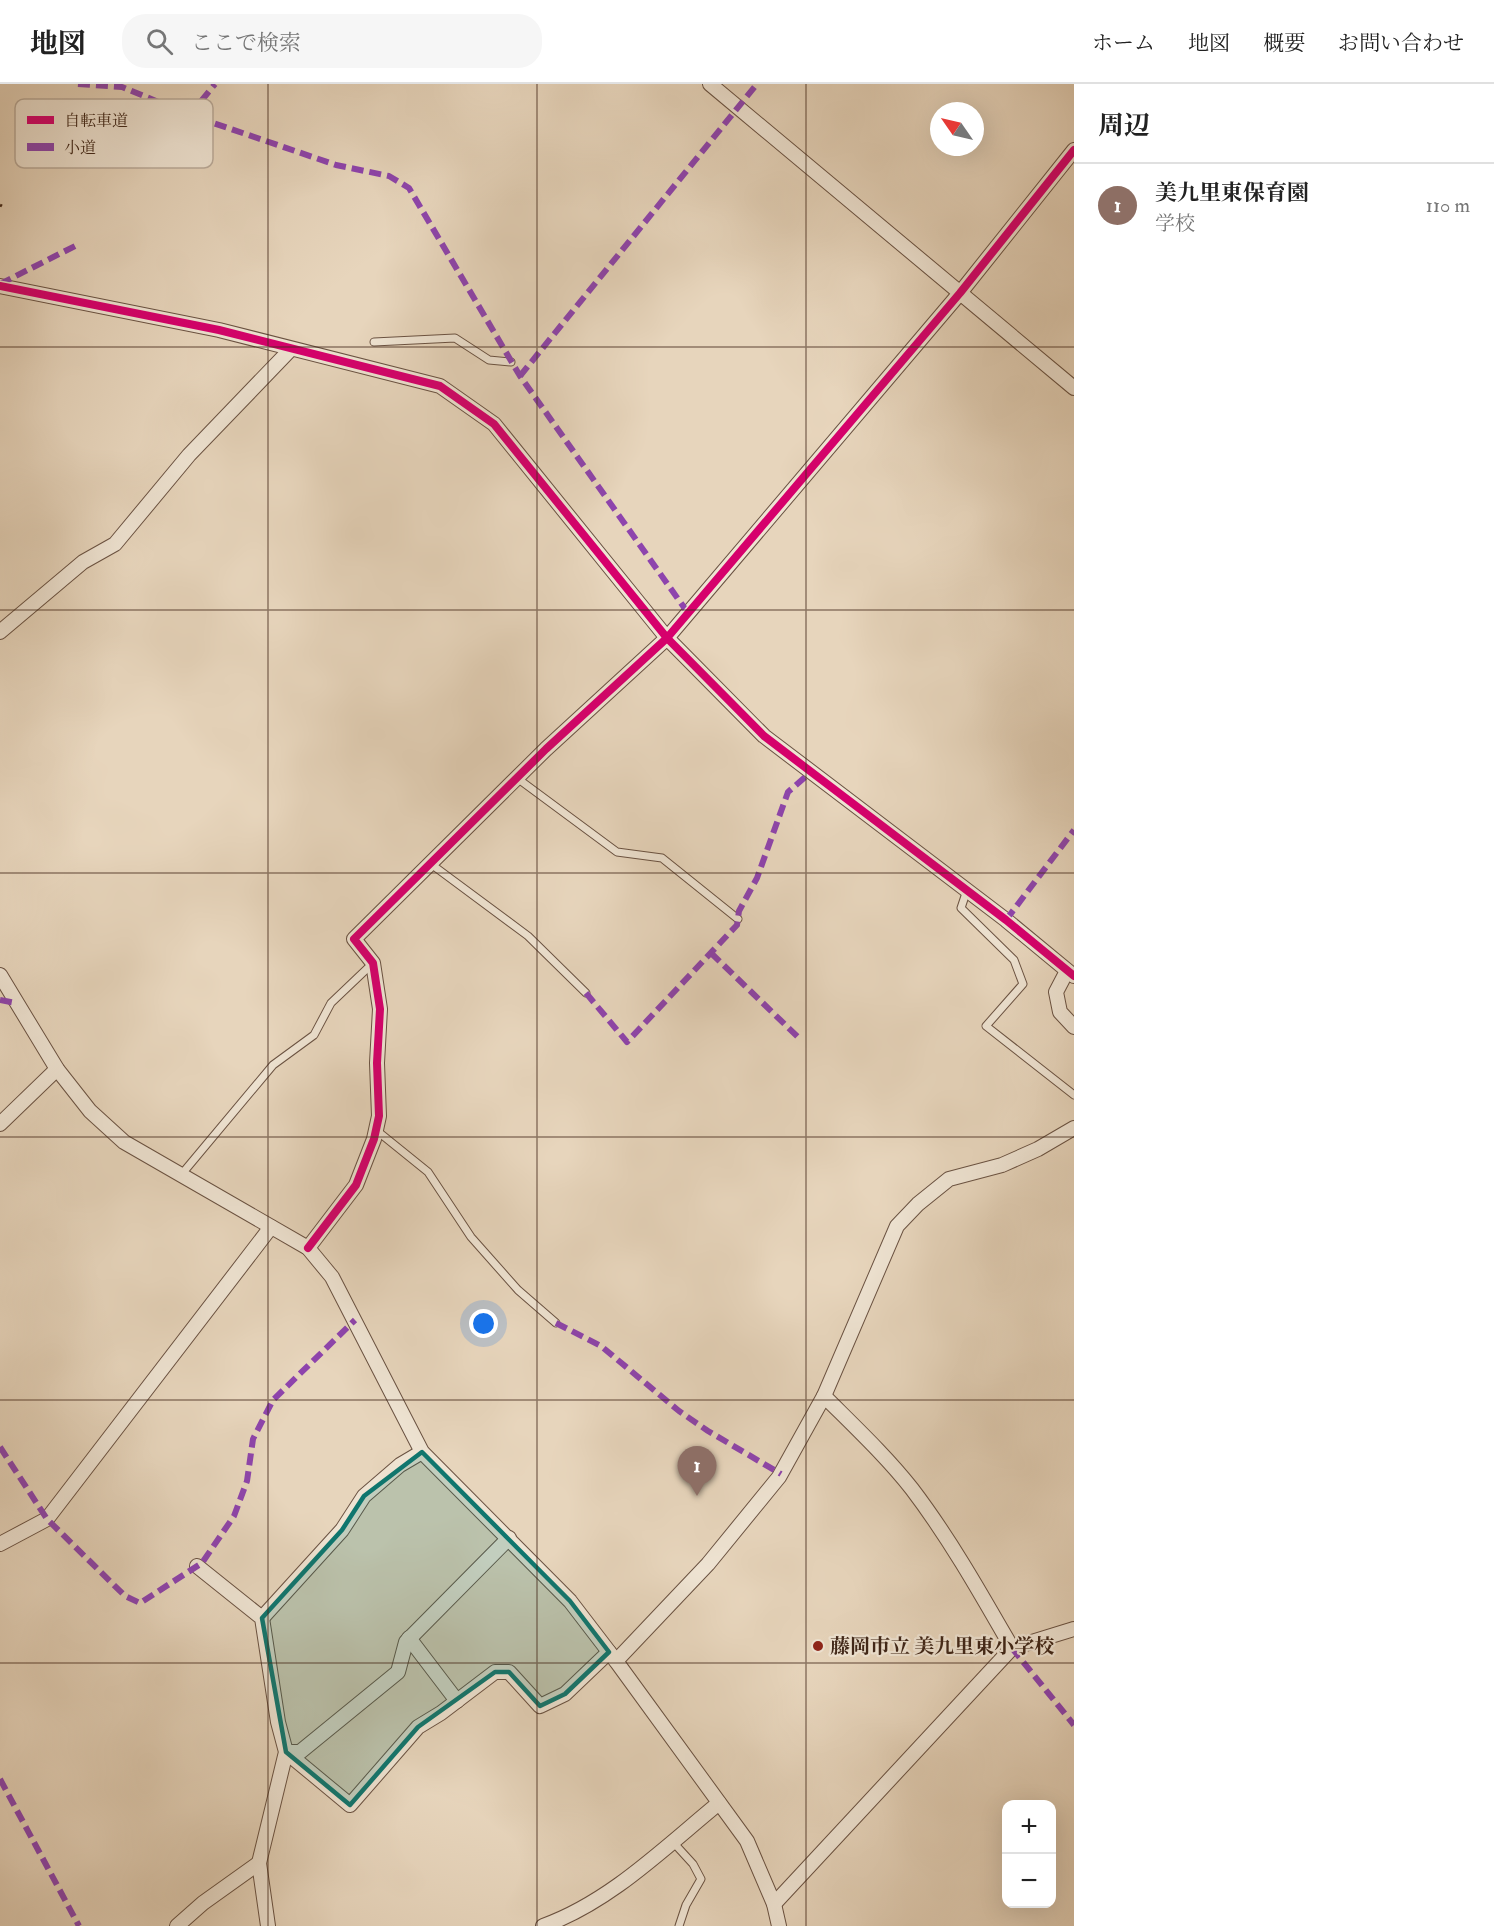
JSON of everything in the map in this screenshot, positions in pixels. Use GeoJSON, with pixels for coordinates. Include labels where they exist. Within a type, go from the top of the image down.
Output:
{"type":"FeatureCollection","features":[{"type":"Feature","properties":{"kind":"street"},"geometry":{"type":"LineString","coordinates":[[710,84],[1074,388]]}},
{"type":"Feature","properties":{"kind":"street"},"geometry":{"type":"LineString","coordinates":[[308,1248],[356,1185],[379,1116],[377,1063],[380,1009],[373,963],[354,939],[517,778],[667,638],[960,293],[1074,150]]}},
{"type":"Feature","properties":{"kind":"street"},"geometry":{"type":"LineString","coordinates":[[0,286],[219,330],[440,386],[481,413],[525,462],[667,638],[764,736],[967,890],[1071,973],[1056,992],[1060,1012],[1074,1027]]}},
{"type":"Feature","properties":{"kind":"street"},"geometry":{"type":"LineString","coordinates":[[0,632],[83,562],[115,544],[189,455],[291,350]]}},
{"type":"Feature","properties":{"kind":"street"},"geometry":{"type":"LineString","coordinates":[[0,975],[57,1069],[90,1111],[124,1142],[308,1248],[332,1277],[422,1452],[570,1600],[747,1841],[774,1904],[779,1926]]}},
{"type":"Feature","properties":{"kind":"street"},"geometry":{"type":"LineString","coordinates":[[0,1124],[57,1069]]}},
{"type":"Feature","properties":{"kind":"street"},"geometry":{"type":"LineString","coordinates":[[286,1752],[350,1805],[418,1727],[495,1672],[509,1672],[540,1706],[566,1694],[612,1656],[708,1564],[779,1477],[824,1396],[897,1226],[949,1179],[1002,1165],[1038,1149],[1074,1128]]}},
{"type":"Feature","properties":{"kind":"street"},"geometry":{"type":"LineString","coordinates":[[0,1544],[46,1519],[271,1227]]}},
{"type":"Feature","properties":{"kind":"street"},"geometry":{"type":"LineString","coordinates":[[824,1396],[866,1437],[912,1490],[974,1582],[1012,1648]]}},
{"type":"Feature","properties":{"kind":"street"},"geometry":{"type":"LineString","coordinates":[[262,1618],[342,1530],[364,1496],[400,1465],[422,1452]]}},
{"type":"Feature","properties":{"kind":"street"},"geometry":{"type":"LineString","coordinates":[[286,1752],[300,1752],[398,1672],[409,1638],[509,1538]]}},
{"type":"Feature","properties":{"kind":"street"},"geometry":{"type":"LineString","coordinates":[[197,1566],[262,1618],[278,1722],[286,1752],[259,1863],[268,1926]]}},
{"type":"Feature","properties":{"kind":"street"},"geometry":{"type":"LineString","coordinates":[[774,1904],[1012,1648],[1074,1629]]}},
{"type":"Feature","properties":{"kind":"street"},"geometry":{"type":"LineString","coordinates":[[409,1638],[457,1701]]}},
{"type":"Feature","properties":{"kind":"street"},"geometry":{"type":"LineString","coordinates":[[543,1926],[566,1918],[629,1878],[719,1803]]}},
{"type":"Feature","properties":{"kind":"street"},"geometry":{"type":"LineString","coordinates":[[177,1926],[203,1903],[259,1863]]}},
{"type":"Feature","properties":{"kind":"lane"},"geometry":{"type":"LineString","coordinates":[[374,342],[455,338],[489,360],[511,362]]}},
{"type":"Feature","properties":{"kind":"lane"},"geometry":{"type":"LineString","coordinates":[[517,778],[617,852],[662,858],[738,919]]}},
{"type":"Feature","properties":{"kind":"lane"},"geometry":{"type":"LineString","coordinates":[[431,864],[528,936],[586,993]]}},
{"type":"Feature","properties":{"kind":"lane"},"geometry":{"type":"LineString","coordinates":[[967,890],[961,908],[1014,960],[1023,984],[986,1026],[1074,1095]]}},
{"type":"Feature","properties":{"kind":"lane"},"geometry":{"type":"LineString","coordinates":[[180,1176],[273,1065],[314,1035],[331,1003],[373,963]]}},
{"type":"Feature","properties":{"kind":"lane"},"geometry":{"type":"LineString","coordinates":[[376,1130],[428,1172],[471,1237],[518,1290],[556,1323]]}},
{"type":"Feature","properties":{"kind":"lane"},"geometry":{"type":"LineString","coordinates":[[672,1841],[693,1864],[701,1879],[686,1905],[679,1926]]}},
{"type":"Feature","properties":{"kind":"highlighted area"},"geometry":{"type":"Polygon","coordinates":[[[422,1452],[570,1601],[609,1652],[565,1694],[540,1706],[509,1672],[495,1672],[418,1727],[350,1805],[286,1752],[262,1618],[342,1530],[364,1496],[422,1452]]]}},
{"type":"Feature","properties":{"kind":"marked path"},"geometry":{"type":"LineString","coordinates":[[78,84],[122,87],[151,99]]}},
{"type":"Feature","properties":{"kind":"marked path"},"geometry":{"type":"LineString","coordinates":[[203,99],[215,84]]}},
{"type":"Feature","properties":{"kind":"marked path"},"geometry":{"type":"LineString","coordinates":[[520,376],[757,84]]}},
{"type":"Feature","properties":{"kind":"marked path"},"geometry":{"type":"LineString","coordinates":[[213,123],[336,165],[389,176],[409,188],[520,376],[688,613]]}},
{"type":"Feature","properties":{"kind":"marked path"},"geometry":{"type":"LineString","coordinates":[[0,284],[79,244]]}},
{"type":"Feature","properties":{"kind":"marked path"},"geometry":{"type":"LineString","coordinates":[[586,993],[627,1042],[737,925],[739,911],[757,878],[788,792],[811,772]]}},
{"type":"Feature","properties":{"kind":"marked path"},"geometry":{"type":"LineString","coordinates":[[1006,920],[1074,830]]}},
{"type":"Feature","properties":{"kind":"marked path"},"geometry":{"type":"LineString","coordinates":[[711,953],[800,1039]]}},
{"type":"Feature","properties":{"kind":"marked path"},"geometry":{"type":"LineString","coordinates":[[0,1000],[16,1003]]}},
{"type":"Feature","properties":{"kind":"marked path"},"geometry":{"type":"LineString","coordinates":[[0,1447],[47,1519],[125,1596],[140,1603],[202,1563],[234,1516],[247,1481],[253,1439],[273,1400],[355,1320]]}},
{"type":"Feature","properties":{"kind":"marked path"},"geometry":{"type":"LineString","coordinates":[[556,1323],[601,1346],[679,1411],[781,1474]]}},
{"type":"Feature","properties":{"kind":"marked path"},"geometry":{"type":"LineString","coordinates":[[1012,1648],[1074,1725]]}},
{"type":"Feature","properties":{"kind":"marked path"},"geometry":{"type":"LineString","coordinates":[[0,1779],[79,1926]]}},
{"type":"Feature","properties":{"kind":"cycle path"},"geometry":{"type":"LineString","coordinates":[[308,1248],[356,1185],[374,1139],[379,1116],[377,1063],[380,1009],[373,963],[354,939],[546,749],[667,638],[960,293],[1074,150]]}},
{"type":"Feature","properties":{"kind":"cycle path"},"geometry":{"type":"LineString","coordinates":[[0,286],[219,330],[440,386],[494,424],[667,638],[764,736],[1006,920],[1074,976]]}},
{"type":"Feature","properties":{"kind":"place","name":"美九里東保育園"},"geometry":{"type":"Point","coordinates":[697,1496]}},
{"type":"Feature","properties":{"kind":"place","name":"藤岡市立 美九里東小学校"},"geometry":{"type":"Point","coordinates":[818,1646]}}]}
